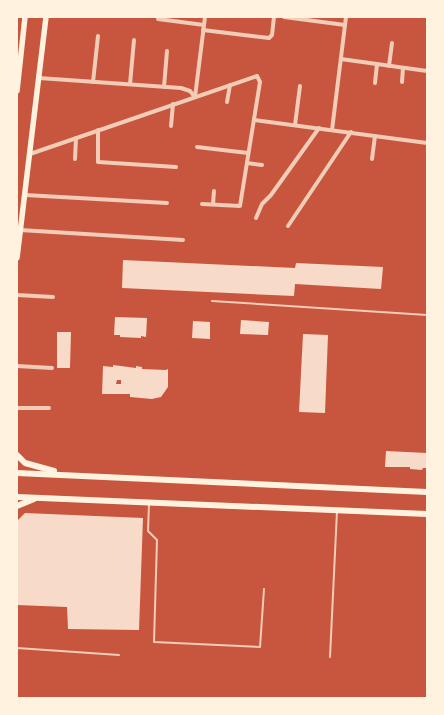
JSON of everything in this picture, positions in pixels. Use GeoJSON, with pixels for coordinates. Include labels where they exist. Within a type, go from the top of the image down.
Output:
{"type":"FeatureCollection","features":[{"type":"Feature","properties":{"kind":"main road"},"geometry":{"type":"LineString","coordinates":[[17,91],[25,17]]}},
{"type":"Feature","properties":{"kind":"main road"},"geometry":{"type":"LineString","coordinates":[[17,258],[46,17]]}},
{"type":"Feature","properties":{"kind":"main road"},"geometry":{"type":"LineString","coordinates":[[17,455],[25,463],[43,469],[75,475]]}},
{"type":"Feature","properties":{"kind":"main road"},"geometry":{"type":"LineString","coordinates":[[17,473],[427,492]]}},
{"type":"Feature","properties":{"kind":"main road"},"geometry":{"type":"LineString","coordinates":[[17,497],[427,514]]}},
{"type":"Feature","properties":{"kind":"main road"},"geometry":{"type":"LineString","coordinates":[[17,506],[35,498]]}},
{"type":"Feature","properties":{"kind":"street"},"geometry":{"type":"LineString","coordinates":[[194,97],[205,17]]}},
{"type":"Feature","properties":{"kind":"street"},"geometry":{"type":"LineString","coordinates":[[158,20],[269,38],[272,35],[274,17]]}},
{"type":"Feature","properties":{"kind":"street"},"geometry":{"type":"LineString","coordinates":[[284,17],[345,25]]}},
{"type":"Feature","properties":{"kind":"street"},"geometry":{"type":"LineString","coordinates":[[332,130],[346,17]]}},
{"type":"Feature","properties":{"kind":"street"},"geometry":{"type":"LineString","coordinates":[[17,32],[24,33]]}},
{"type":"Feature","properties":{"kind":"street"},"geometry":{"type":"LineString","coordinates":[[93,82],[98,36]]}},
{"type":"Feature","properties":{"kind":"street"},"geometry":{"type":"LineString","coordinates":[[130,84],[134,40]]}},
{"type":"Feature","properties":{"kind":"street"},"geometry":{"type":"LineString","coordinates":[[389,66],[392,43]]}},
{"type":"Feature","properties":{"kind":"street"},"geometry":{"type":"LineString","coordinates":[[164,87],[167,51]]}},
{"type":"Feature","properties":{"kind":"street"},"geometry":{"type":"LineString","coordinates":[[341,59],[427,72]]}},
{"type":"Feature","properties":{"kind":"street"},"geometry":{"type":"LineString","coordinates":[[375,83],[377,64]]}},
{"type":"Feature","properties":{"kind":"street"},"geometry":{"type":"LineString","coordinates":[[402,82],[404,68]]}},
{"type":"Feature","properties":{"kind":"street"},"geometry":{"type":"LineString","coordinates":[[30,154],[254,76],[259,78],[260,82],[240,206],[202,204]]}},
{"type":"Feature","properties":{"kind":"street"},"geometry":{"type":"LineString","coordinates":[[39,78],[180,88],[190,91],[194,97]]}},
{"type":"Feature","properties":{"kind":"street"},"geometry":{"type":"LineString","coordinates":[[228,102],[230,85]]}},
{"type":"Feature","properties":{"kind":"street"},"geometry":{"type":"LineString","coordinates":[[295,125],[300,86]]}},
{"type":"Feature","properties":{"kind":"street"},"geometry":{"type":"LineString","coordinates":[[171,126],[173,104]]}},
{"type":"Feature","properties":{"kind":"street"},"geometry":{"type":"LineString","coordinates":[[254,120],[427,143]]}},
{"type":"Feature","properties":{"kind":"street"},"geometry":{"type":"LineString","coordinates":[[256,218],[262,204],[271,195],[319,128]]}},
{"type":"Feature","properties":{"kind":"street"},"geometry":{"type":"LineString","coordinates":[[98,130],[98,162],[176,167]]}},
{"type":"Feature","properties":{"kind":"street"},"geometry":{"type":"LineString","coordinates":[[288,226],[352,132]]}},
{"type":"Feature","properties":{"kind":"street"},"geometry":{"type":"LineString","coordinates":[[372,159],[375,136]]}},
{"type":"Feature","properties":{"kind":"street"},"geometry":{"type":"LineString","coordinates":[[76,138],[76,159]]}},
{"type":"Feature","properties":{"kind":"street"},"geometry":{"type":"LineString","coordinates":[[197,147],[248,153]]}},
{"type":"Feature","properties":{"kind":"street"},"geometry":{"type":"LineString","coordinates":[[247,163],[262,165]]}},
{"type":"Feature","properties":{"kind":"street"},"geometry":{"type":"LineString","coordinates":[[213,204],[214,191]]}},
{"type":"Feature","properties":{"kind":"street"},"geometry":{"type":"LineString","coordinates":[[25,195],[167,203]]}},
{"type":"Feature","properties":{"kind":"street"},"geometry":{"type":"LineString","coordinates":[[20,230],[183,240]]}},
{"type":"Feature","properties":{"kind":"street"},"geometry":{"type":"LineString","coordinates":[[17,295],[53,297]]}},
{"type":"Feature","properties":{"kind":"street"},"geometry":{"type":"LineString","coordinates":[[17,366],[52,368]]}},
{"type":"Feature","properties":{"kind":"street"},"geometry":{"type":"LineString","coordinates":[[17,408],[49,408]]}},
{"type":"Feature","properties":{"kind":"lane"},"geometry":{"type":"LineString","coordinates":[[212,301],[427,315]]}},
{"type":"Feature","properties":{"kind":"lane"},"geometry":{"type":"LineString","coordinates":[[149,503],[148,531],[157,540],[154,642],[260,647],[264,589]]}},
{"type":"Feature","properties":{"kind":"lane"},"geometry":{"type":"LineString","coordinates":[[330,657],[337,510]]}},
{"type":"Feature","properties":{"kind":"lane"},"geometry":{"type":"LineString","coordinates":[[17,648],[119,655]]}},
{"type":"Feature","properties":{"kind":"building"},"geometry":{"type":"Polygon","coordinates":[[[123,260],[295,268],[296,263],[383,267],[381,289],[295,284],[294,296],[122,288],[123,260]]]}},
{"type":"Feature","properties":{"kind":"building"},"geometry":{"type":"Polygon","coordinates":[[[115,317],[147,318],[146,337],[120,337],[120,335],[114,335],[115,317]]]}},
{"type":"Feature","properties":{"kind":"building"},"geometry":{"type":"Polygon","coordinates":[[[241,320],[269,322],[268,335],[240,334],[241,320]]]}},
{"type":"Feature","properties":{"kind":"building"},"geometry":{"type":"Polygon","coordinates":[[[193,321],[210,322],[210,339],[192,338],[193,321]]]}},
{"type":"Feature","properties":{"kind":"building"},"geometry":{"type":"Polygon","coordinates":[[[57,332],[71,332],[70,368],[57,368],[57,332]]]}},
{"type":"Feature","properties":{"kind":"building"},"geometry":{"type":"Polygon","coordinates":[[[303,334],[328,335],[325,413],[299,412],[303,334]]]}},
{"type":"Feature","properties":{"kind":"building"},"geometry":{"type":"Polygon","coordinates":[[[113,365],[136,368],[136,366],[142,367],[142,369],[168,369],[168,387],[161,397],[152,399],[130,397],[130,394],[102,394],[103,366],[113,367],[113,365]],[[117,380],[116,384],[121,384],[121,380],[117,380]]]}},
{"type":"Feature","properties":{"kind":"building"},"geometry":{"type":"Polygon","coordinates":[[[386,451],[427,453],[427,468],[423,468],[422,470],[410,469],[410,467],[385,467],[386,451]]]}},
{"type":"Feature","properties":{"kind":"building"},"geometry":{"type":"Polygon","coordinates":[[[25,513],[143,518],[139,630],[68,629],[67,607],[17,605],[17,521],[25,513]]]}}]}
